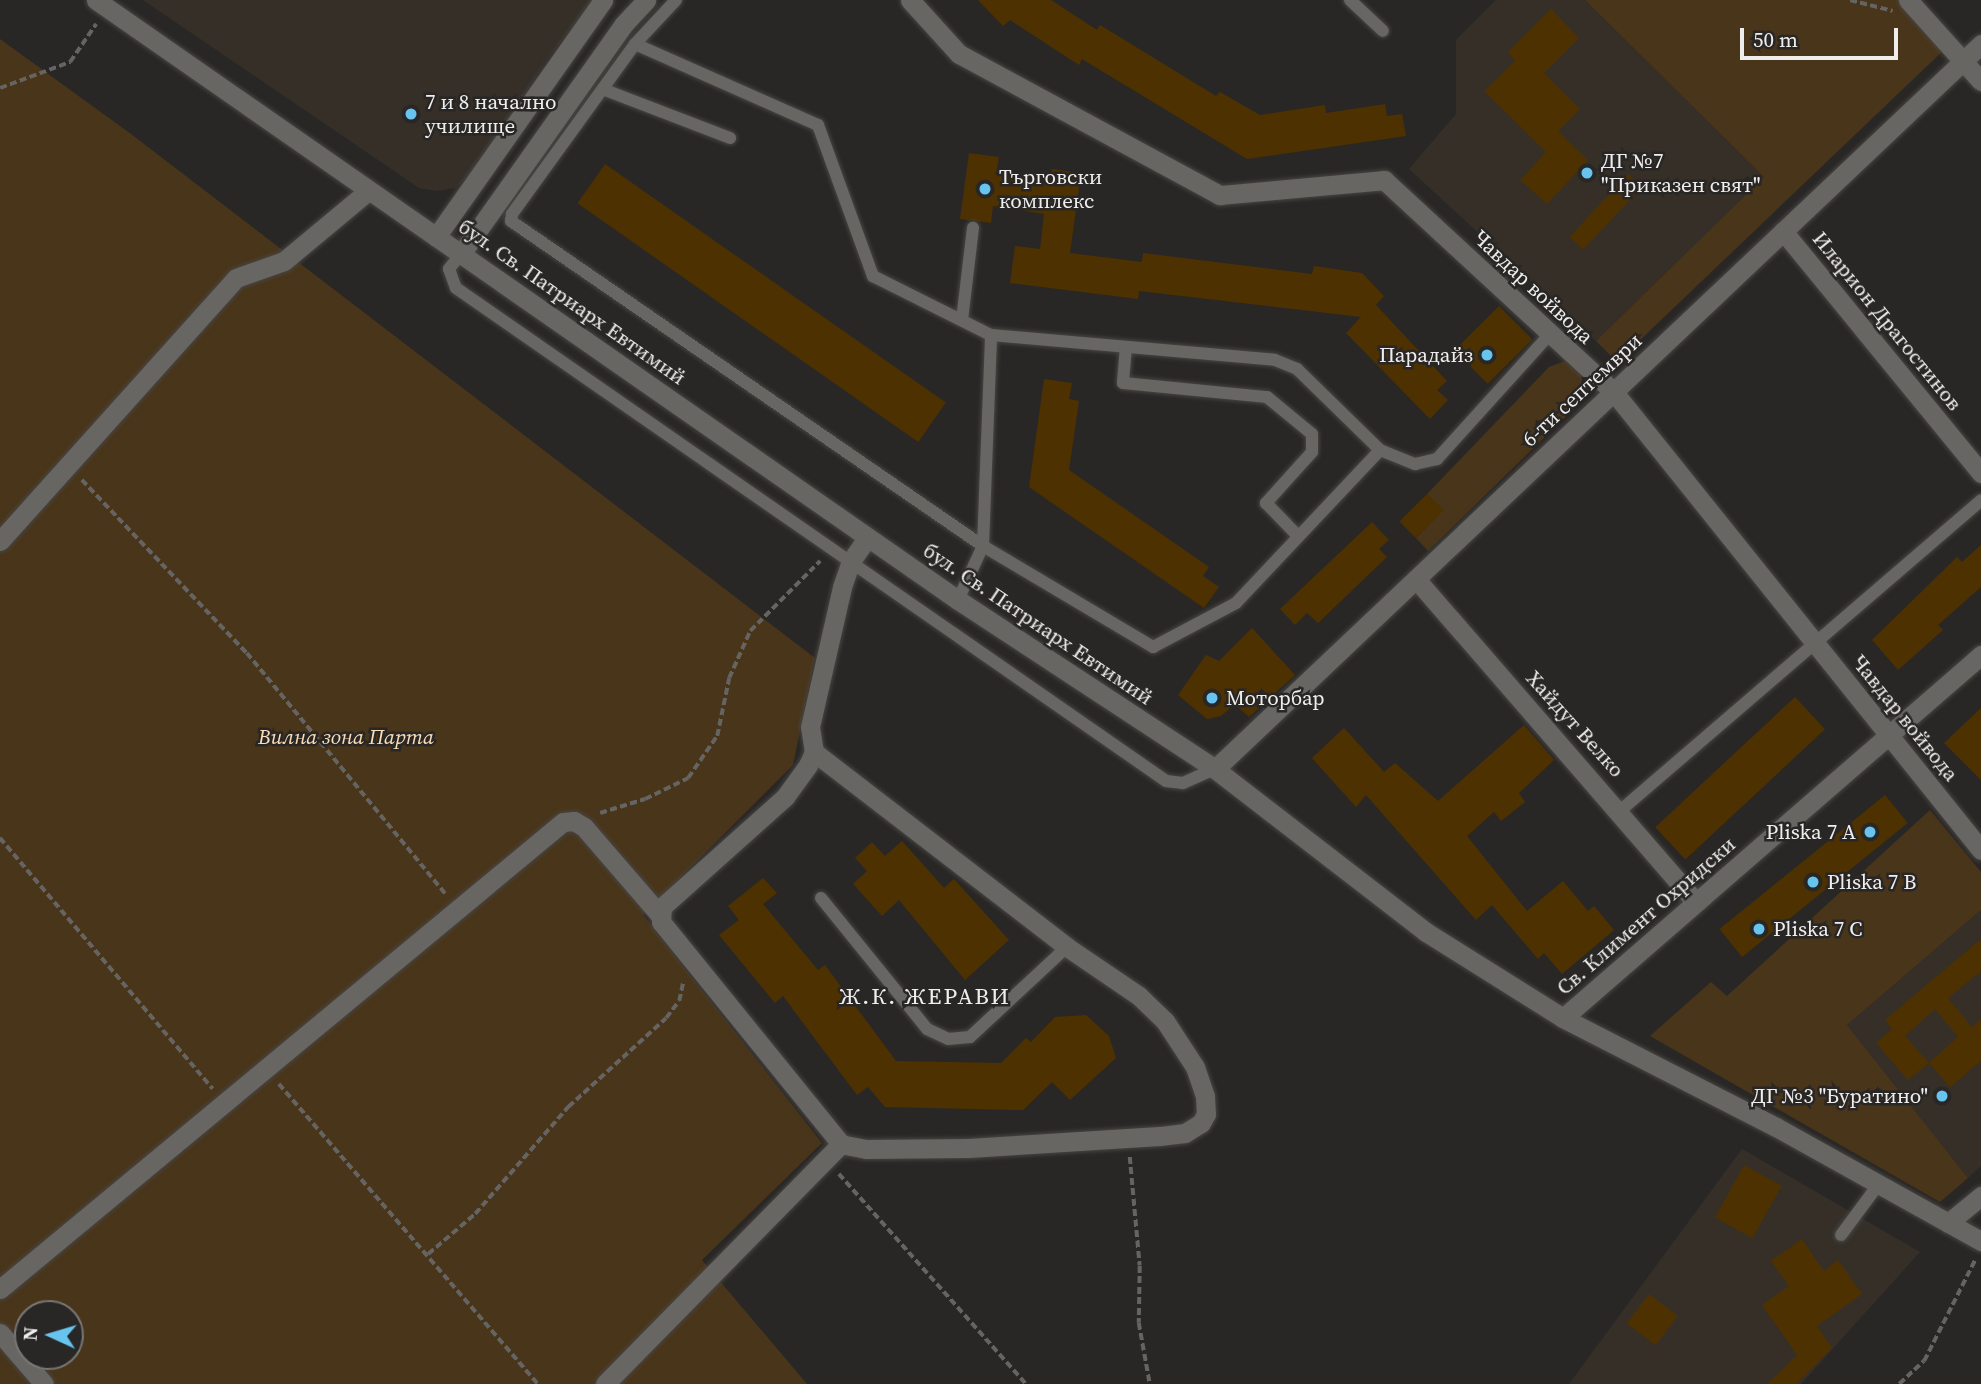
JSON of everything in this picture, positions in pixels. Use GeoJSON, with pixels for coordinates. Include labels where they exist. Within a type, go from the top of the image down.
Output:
{"type":"FeatureCollection","features":[{"type":"Feature","properties":{"kind":"street"},"geometry":{"type":"LineString","coordinates":[[436,237],[603,0]]}},
{"type":"Feature","properties":{"kind":"street"},"geometry":{"type":"LineString","coordinates":[[461,254],[623,25],[646,0]]}},
{"type":"Feature","properties":{"kind":"street","name":"Чавдар войвода"},"geometry":{"type":"LineString","coordinates":[[910,0],[959,54],[1220,195],[1384,180],[1614,391],[1981,850]]}},
{"type":"Feature","properties":{"kind":"street"},"geometry":{"type":"LineString","coordinates":[[1908,0],[1981,81]]}},
{"type":"Feature","properties":{"kind":"street","name":"бул. Св. Патриарх Евтимий"},"geometry":{"type":"LineString","coordinates":[[102,4],[958,600],[1214,769],[1426,932],[1563,1018],[1776,1127],[1981,1241]]}},
{"type":"Feature","properties":{"kind":"street","name":"6-ти септември"},"geometry":{"type":"LineString","coordinates":[[1214,769],[1981,44]]}},
{"type":"Feature","properties":{"kind":"street"},"geometry":{"type":"LineString","coordinates":[[0,541],[236,278],[284,261],[368,191]]}},
{"type":"Feature","properties":{"kind":"street","name":"Иларион Драгостинов"},"geometry":{"type":"LineString","coordinates":[[1783,232],[1981,473]]}},
{"type":"Feature","properties":{"kind":"street"},"geometry":{"type":"LineString","coordinates":[[659,914],[785,797],[814,752],[810,727],[843,555],[868,537]]}},
{"type":"Feature","properties":{"kind":"street","name":"Хайдут Велко"},"geometry":{"type":"LineString","coordinates":[[1416,579],[1621,810],[1696,902]]}},
{"type":"Feature","properties":{"kind":"street","name":"Св. Климент Охридски"},"geometry":{"type":"LineString","coordinates":[[1563,1018],[1981,655]]}},
{"type":"Feature","properties":{"kind":"street"},"geometry":{"type":"LineString","coordinates":[[0,1289],[563,822],[574,821],[594,837],[659,914],[688,956],[841,1144],[866,1149],[968,1148],[1130,1138],[1185,1133],[1206,1114],[1205,1096],[1195,1067],[1165,1021],[1139,996],[1067,947],[814,752]]}},
{"type":"Feature","properties":{"kind":"street"},"geometry":{"type":"LineString","coordinates":[[605,1384],[841,1144]]}},
{"type":"Feature","properties":{"kind":"street"},"geometry":{"type":"LineString","coordinates":[[1948,1223],[1981,1196]]}},
{"type":"Feature","properties":{"kind":"street"},"geometry":{"type":"LineString","coordinates":[[0,1333],[44,1384]]}},
{"type":"Feature","properties":{"kind":"lane"},"geometry":{"type":"LineString","coordinates":[[511,218],[605,90],[635,44],[676,0]]}},
{"type":"Feature","properties":{"kind":"lane"},"geometry":{"type":"LineString","coordinates":[[1350,0],[1383,31]]}},
{"type":"Feature","properties":{"kind":"lane"},"geometry":{"type":"LineString","coordinates":[[635,44],[818,125],[873,276],[991,335],[1286,364],[1297,369],[1380,450],[1415,464],[1437,459],[1550,334]]}},
{"type":"Feature","properties":{"kind":"lane"},"geometry":{"type":"LineString","coordinates":[[605,90],[730,138]]}},
{"type":"Feature","properties":{"kind":"lane"},"geometry":{"type":"LineString","coordinates":[[493,208],[983,546],[1153,647],[1236,603],[1380,450]]}},
{"type":"Feature","properties":{"kind":"lane"},"geometry":{"type":"LineString","coordinates":[[962,320],[973,228]]}},
{"type":"Feature","properties":{"kind":"lane"},"geometry":{"type":"LineString","coordinates":[[461,254],[449,268],[456,288],[1166,781],[1183,783],[1214,769]]}},
{"type":"Feature","properties":{"kind":"lane"},"geometry":{"type":"LineString","coordinates":[[958,600],[983,546],[991,335]]}},
{"type":"Feature","properties":{"kind":"lane"},"geometry":{"type":"LineString","coordinates":[[1126,347],[1123,383],[1267,397],[1312,434],[1312,452],[1266,503],[1298,537]]}},
{"type":"Feature","properties":{"kind":"lane"},"geometry":{"type":"LineString","coordinates":[[1621,810],[1817,644],[1981,500]]}},
{"type":"Feature","properties":{"kind":"lane"},"geometry":{"type":"LineString","coordinates":[[821,898],[928,1029],[948,1039],[970,1037],[1067,947]]}},
{"type":"Feature","properties":{"kind":"lane"},"geometry":{"type":"LineString","coordinates":[[1841,1235],[1878,1185]]}},
{"type":"Feature","properties":{"kind":"path"},"geometry":{"type":"LineString","coordinates":[[1850,0],[1926,19]]}},
{"type":"Feature","properties":{"kind":"path"},"geometry":{"type":"LineString","coordinates":[[0,88],[70,62],[102,4]]}},
{"type":"Feature","properties":{"kind":"path"},"geometry":{"type":"LineString","coordinates":[[68,465],[247,653],[459,909]]}},
{"type":"Feature","properties":{"kind":"path"},"geometry":{"type":"LineString","coordinates":[[574,821],[645,799],[688,778],[717,736],[729,678],[750,631],[801,577],[843,555]]}},
{"type":"Feature","properties":{"kind":"path"},"geometry":{"type":"LineString","coordinates":[[0,838],[226,1104]]}},
{"type":"Feature","properties":{"kind":"path"},"geometry":{"type":"LineString","coordinates":[[427,1254],[475,1214],[568,1107],[666,1018],[679,1001],[688,956]]}},
{"type":"Feature","properties":{"kind":"path"},"geometry":{"type":"LineString","coordinates":[[265,1068],[538,1384]]}},
{"type":"Feature","properties":{"kind":"path"},"geometry":{"type":"LineString","coordinates":[[1130,1138],[1140,1266],[1139,1323],[1150,1384]]}},
{"type":"Feature","properties":{"kind":"path"},"geometry":{"type":"LineString","coordinates":[[826,1160],[912,1251],[1026,1384]]}},
{"type":"Feature","properties":{"kind":"path"},"geometry":{"type":"LineString","coordinates":[[1899,1384],[1924,1361],[1981,1248]]}},
{"type":"Feature","properties":{"kind":"shaded area","name":"7 и 8 начално училище"},"geometry":{"type":"Polygon","coordinates":[[[143,0],[595,0],[547,59],[476,170],[455,188],[436,191],[419,188],[143,0]]]}},
{"type":"Feature","properties":{"kind":"shaded area","name":"ДГ №7 \"Приказен свят\""},"geometry":{"type":"Polygon","coordinates":[[[1496,0],[1585,0],[1764,177],[1596,341],[1409,169],[1456,114],[1456,40],[1496,0]]]}},
{"type":"Feature","properties":{"kind":"shaded area","name":"ДГ №3 \"Буратино\""},"geometry":{"type":"Polygon","coordinates":[[[1981,910],[1981,1166],[1968,1178],[1847,1025],[1981,910]]]}},
{"type":"Feature","properties":{"kind":"shaded area"},"geometry":{"type":"Polygon","coordinates":[[[1742,1149],[1920,1252],[1801,1384],[1569,1384],[1742,1149]]]}},
{"type":"Feature","properties":{"kind":"green space"},"geometry":{"type":"Polygon","coordinates":[[[1585,0],[1900,0],[1947,47],[1617,362],[1596,341],[1764,177],[1585,0]]]}},
{"type":"Feature","properties":{"kind":"green space","name":"Вилна зона Парта"},"geometry":{"type":"Polygon","coordinates":[[[0,39],[131,134],[815,658],[793,765],[643,915],[822,1143],[702,1260],[807,1384],[0,1384],[0,39]]]}},
{"type":"Feature","properties":{"kind":"green space"},"geometry":{"type":"Polygon","coordinates":[[[1565,361],[1595,388],[1428,551],[1416,538],[1443,510],[1427,494],[1549,367],[1565,361]]]}},
{"type":"Feature","properties":{"kind":"green space"},"geometry":{"type":"Polygon","coordinates":[[[1930,810],[1981,872],[1981,910],[1847,1025],[1968,1178],[1940,1202],[1650,1036],[1711,982],[1727,996],[1930,810]]]}},
{"type":"Feature","properties":{"kind":"building"},"geometry":{"type":"Polygon","coordinates":[[[978,0],[1051,0],[1097,30],[1100,25],[1216,96],[1220,92],[1260,115],[1325,105],[1326,113],[1385,104],[1387,116],[1402,114],[1406,136],[1247,159],[1082,59],[1079,65],[1010,20],[1003,26],[978,0]]]}},
{"type":"Feature","properties":{"kind":"building"},"geometry":{"type":"Polygon","coordinates":[[[1551,9],[1579,38],[1544,73],[1580,109],[1558,131],[1588,160],[1547,204],[1520,180],[1546,152],[1484,91],[1515,61],[1508,52],[1551,9]]]}},
{"type":"Feature","properties":{"kind":"building"},"geometry":{"type":"Polygon","coordinates":[[[969,153],[999,157],[996,175],[1050,183],[1052,169],[1081,173],[1070,253],[1142,262],[1143,253],[1312,274],[1314,266],[1362,273],[1384,296],[1376,305],[1447,381],[1437,390],[1448,400],[1430,419],[1346,333],[1361,317],[1139,291],[1138,299],[1010,283],[1015,246],[1040,249],[1044,214],[993,206],[991,223],[960,219],[969,153]]]}},
{"type":"Feature","properties":{"kind":"building"},"geometry":{"type":"Polygon","coordinates":[[[605,164],[946,403],[918,442],[577,203],[605,164]]]}},
{"type":"Feature","properties":{"kind":"building"},"geometry":{"type":"Polygon","coordinates":[[[1628,174],[1642,187],[1583,250],[1569,237],[1628,174]]]}},
{"type":"Feature","properties":{"kind":"building"},"geometry":{"type":"Polygon","coordinates":[[[1499,306],[1532,339],[1488,384],[1454,351],[1499,306]]]}},
{"type":"Feature","properties":{"kind":"building"},"geometry":{"type":"Polygon","coordinates":[[[1044,379],[1072,383],[1069,399],[1079,401],[1069,470],[1209,567],[1203,576],[1219,587],[1204,608],[1029,487],[1044,379]]]}},
{"type":"Feature","properties":{"kind":"building"},"geometry":{"type":"Polygon","coordinates":[[[1427,494],[1443,510],[1416,538],[1399,522],[1427,494]]]}},
{"type":"Feature","properties":{"kind":"building"},"geometry":{"type":"Polygon","coordinates":[[[1372,522],[1389,540],[1379,549],[1387,557],[1318,623],[1307,613],[1295,625],[1280,609],[1372,522]]]}},
{"type":"Feature","properties":{"kind":"building"},"geometry":{"type":"Polygon","coordinates":[[[1981,545],[1981,587],[1938,625],[1943,630],[1898,670],[1872,640],[1957,557],[1962,562],[1981,545]]]}},
{"type":"Feature","properties":{"kind":"building"},"geometry":{"type":"Polygon","coordinates":[[[1252,628],[1295,675],[1249,717],[1235,704],[1221,716],[1207,719],[1178,695],[1206,655],[1219,661],[1252,628]]]}},
{"type":"Feature","properties":{"kind":"building"},"geometry":{"type":"Polygon","coordinates":[[[1795,697],[1825,729],[1685,859],[1655,827],[1795,697]]]}},
{"type":"Feature","properties":{"kind":"building"},"geometry":{"type":"Polygon","coordinates":[[[1981,708],[1981,780],[1944,743],[1981,708]]]}},
{"type":"Feature","properties":{"kind":"building"},"geometry":{"type":"Polygon","coordinates":[[[1524,725],[1554,760],[1519,793],[1525,802],[1501,821],[1494,812],[1467,836],[1527,911],[1563,881],[1588,911],[1594,906],[1614,930],[1562,974],[1544,953],[1538,959],[1492,905],[1476,920],[1366,795],[1356,807],[1312,758],[1344,728],[1384,772],[1395,763],[1438,801],[1524,725]]]}},
{"type":"Feature","properties":{"kind":"building"},"geometry":{"type":"Polygon","coordinates":[[[1885,795],[1908,823],[1742,957],[1719,929],[1885,795]]]}},
{"type":"Feature","properties":{"kind":"building"},"geometry":{"type":"Polygon","coordinates":[[[902,841],[944,888],[954,879],[1009,940],[965,980],[899,900],[882,916],[853,884],[867,871],[855,858],[872,842],[885,856],[902,841]]]}},
{"type":"Feature","properties":{"kind":"building"},"geometry":{"type":"Polygon","coordinates":[[[763,878],[777,893],[763,904],[818,970],[825,965],[896,1061],[1001,1063],[1026,1038],[1031,1042],[1055,1017],[1086,1015],[1109,1036],[1116,1058],[1070,1100],[1052,1082],[1023,1110],[885,1107],[868,1087],[857,1095],[783,996],[775,1003],[719,935],[739,920],[728,906],[763,878]]]}},
{"type":"Feature","properties":{"kind":"building"},"geometry":{"type":"Polygon","coordinates":[[[1981,939],[1981,971],[1948,998],[1972,1027],[1981,1019],[1981,1061],[1950,1087],[1929,1063],[1908,1080],[1876,1043],[1892,1029],[1885,1020],[1981,939]],[[1935,1009],[1905,1036],[1929,1063],[1958,1037],[1935,1009]]]}},
{"type":"Feature","properties":{"kind":"building"},"geometry":{"type":"Polygon","coordinates":[[[1744,1165],[1782,1186],[1753,1238],[1715,1217],[1744,1165]]]}},
{"type":"Feature","properties":{"kind":"building"},"geometry":{"type":"Polygon","coordinates":[[[1802,1239],[1824,1271],[1838,1260],[1862,1294],[1817,1326],[1832,1348],[1796,1384],[1767,1384],[1797,1355],[1762,1305],[1789,1286],[1771,1261],[1802,1239]]]}},
{"type":"Feature","properties":{"kind":"building"},"geometry":{"type":"Polygon","coordinates":[[[1649,1294],[1678,1316],[1655,1345],[1627,1324],[1649,1294]]]}},
{"type":"Feature","properties":{"kind":"place","name":"7 и 8 начално училище"},"geometry":{"type":"Point","coordinates":[411,114]}},
{"type":"Feature","properties":{"kind":"place","name":"ДГ №7 \"Приказен свят\""},"geometry":{"type":"Point","coordinates":[1587,173]}},
{"type":"Feature","properties":{"kind":"place","name":"Търговски комплекс"},"geometry":{"type":"Point","coordinates":[985,189]}},
{"type":"Feature","properties":{"kind":"place","name":"Парадайз"},"geometry":{"type":"Point","coordinates":[1487,355]}},
{"type":"Feature","properties":{"kind":"place","name":"Моторбар"},"geometry":{"type":"Point","coordinates":[1212,698]}},
{"type":"Feature","properties":{"kind":"place","name":"Pliska 7 A"},"geometry":{"type":"Point","coordinates":[1870,832]}},
{"type":"Feature","properties":{"kind":"place","name":"Pliska 7 B"},"geometry":{"type":"Point","coordinates":[1813,882]}},
{"type":"Feature","properties":{"kind":"place","name":"Pliska 7 C"},"geometry":{"type":"Point","coordinates":[1759,929]}},
{"type":"Feature","properties":{"kind":"place","name":"ДГ №3 \"Буратино\""},"geometry":{"type":"Point","coordinates":[1942,1096]}},
{"type":"Feature","properties":{"kind":"district","name":"Ж.К. ЖЕРАВИ"},"geometry":{"type":"Point","coordinates":[925,996]}}]}
